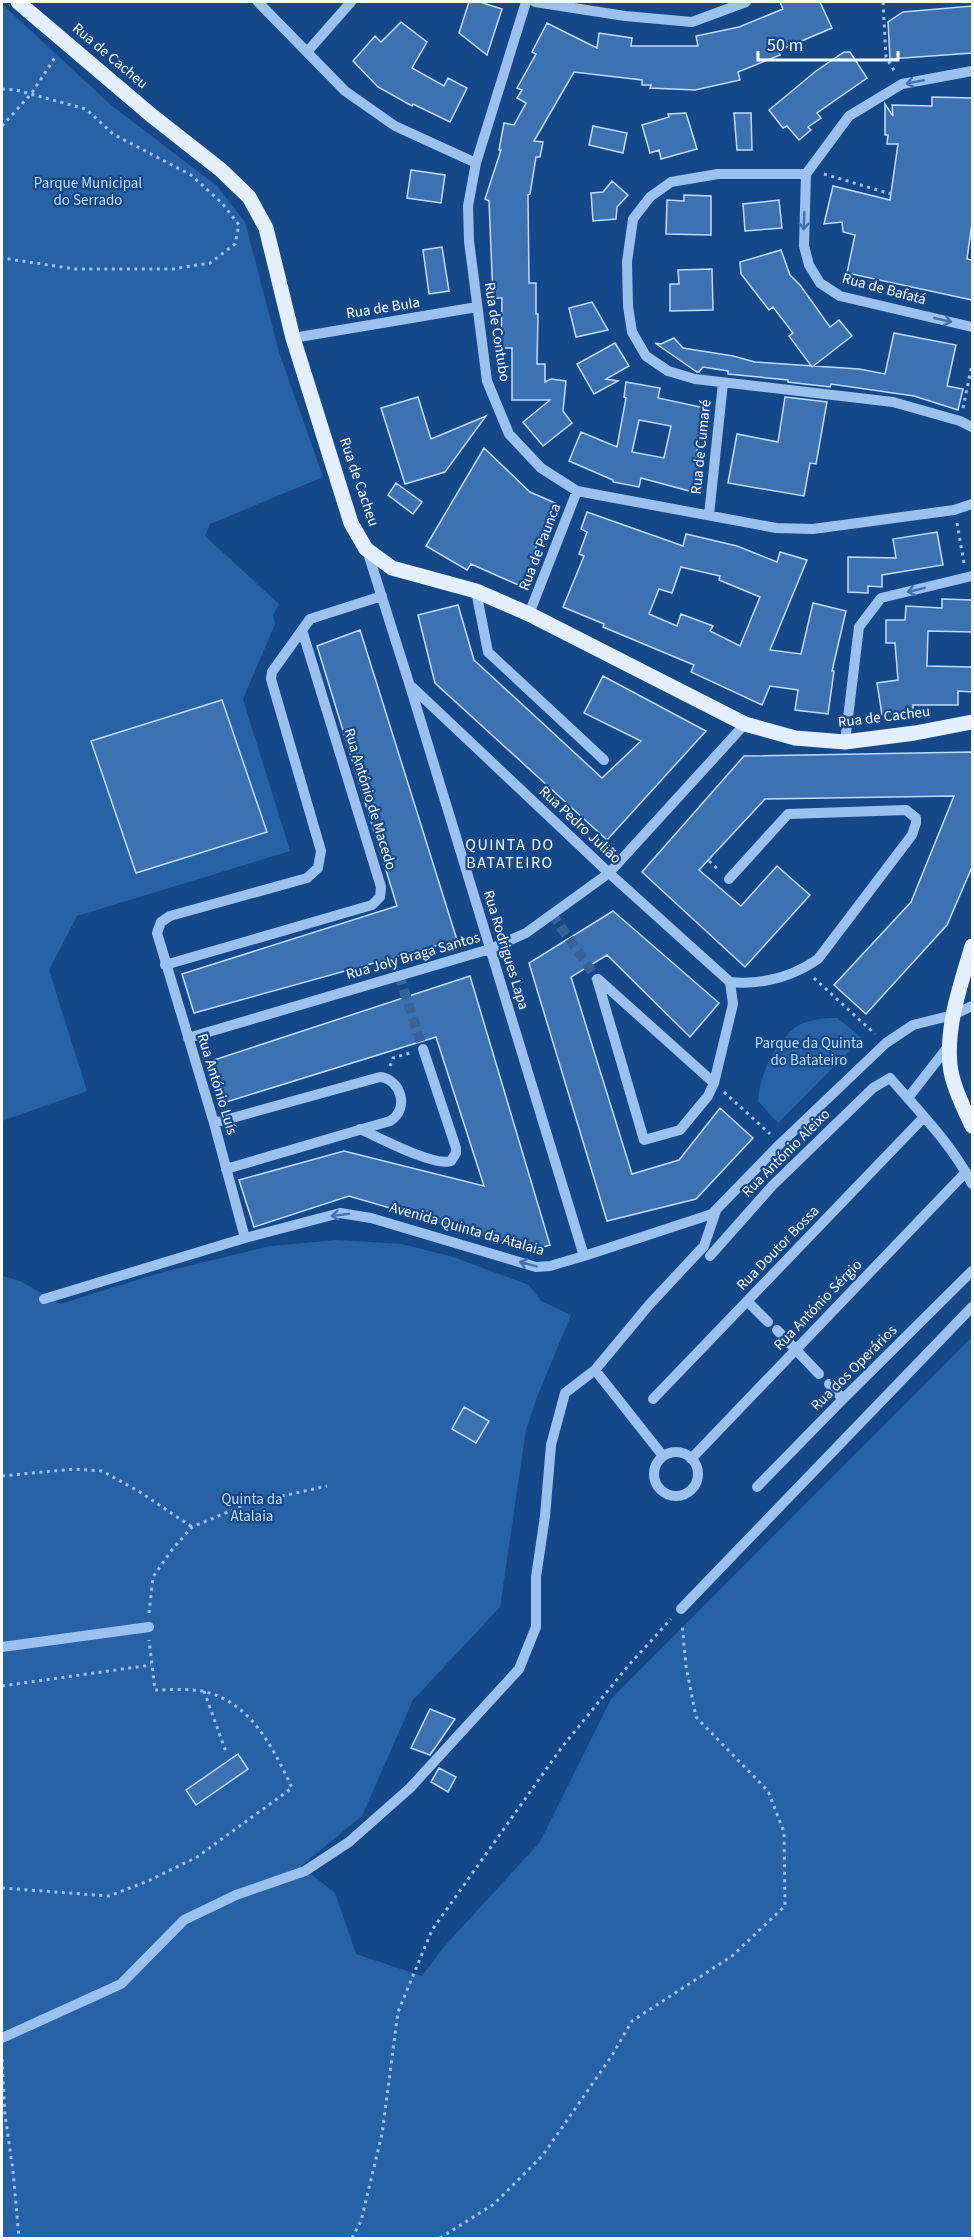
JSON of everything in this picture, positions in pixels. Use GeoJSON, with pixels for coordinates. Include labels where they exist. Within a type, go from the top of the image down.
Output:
{"type":"FeatureCollection","features":[{"type":"Feature","properties":{"kind":"main road","name":"Rua de Cacheu"},"geometry":{"type":"LineString","coordinates":[[18,2],[160,122],[221,170],[249,197],[266,228],[293,338],[351,523],[366,549],[392,568],[476,591],[530,614],[745,724],[795,738],[845,742],[915,733],[972,722]]}},
{"type":"Feature","properties":{"kind":"main road"},"geometry":{"type":"LineString","coordinates":[[972,946],[953,1015],[950,1044],[950,1067],[972,1126]]}},
{"type":"Feature","properties":{"kind":"street"},"geometry":{"type":"LineString","coordinates":[[258,2],[345,91],[395,126],[476,163]]}},
{"type":"Feature","properties":{"kind":"street"},"geometry":{"type":"LineString","coordinates":[[307,52],[351,2]]}},
{"type":"Feature","properties":{"kind":"street","name":"Rua de Contubo"},"geometry":{"type":"LineString","coordinates":[[526,2],[476,163],[468,206],[469,241],[487,381],[509,434],[541,468],[578,491],[776,528],[813,529],[954,510],[972,504]]}},
{"type":"Feature","properties":{"kind":"street"},"geometry":{"type":"LineString","coordinates":[[535,2],[625,16],[692,22],[746,2]]}},
{"type":"Feature","properties":{"kind":"street"},"geometry":{"type":"LineString","coordinates":[[972,71],[902,84],[849,116],[808,172],[718,174],[671,182],[650,197],[633,219],[627,262],[628,306],[632,332],[646,356],[668,371],[696,379],[893,402],[960,421],[972,427]]}},
{"type":"Feature","properties":{"kind":"street","name":"Rua de Bafatá"},"geometry":{"type":"LineString","coordinates":[[808,172],[804,246],[810,265],[820,283],[840,296],[972,327]]}},
{"type":"Feature","properties":{"kind":"street","name":"Rua de Bula"},"geometry":{"type":"LineString","coordinates":[[293,338],[477,307]]}},
{"type":"Feature","properties":{"kind":"street","name":"Rua de Cumaré"},"geometry":{"type":"LineString","coordinates":[[709,515],[723,382]]}},
{"type":"Feature","properties":{"kind":"street","name":"Rua de Paunca"},"geometry":{"type":"LineString","coordinates":[[530,614],[578,491]]}},
{"type":"Feature","properties":{"kind":"street","name":"Rua Rodrigues Lapa"},"geometry":{"type":"LineString","coordinates":[[366,549],[584,1256]]}},
{"type":"Feature","properties":{"kind":"street"},"geometry":{"type":"LineString","coordinates":[[845,742],[859,627],[881,598],[970,576]]}},
{"type":"Feature","properties":{"kind":"street"},"geometry":{"type":"LineString","coordinates":[[476,591],[488,652],[604,760]]}},
{"type":"Feature","properties":{"kind":"street"},"geometry":{"type":"LineString","coordinates":[[302,630],[316,616],[382,596]]}},
{"type":"Feature","properties":{"kind":"street","name":"Rua António Luís"},"geometry":{"type":"LineString","coordinates":[[245,1238],[214,1123],[157,939],[161,921],[170,916],[307,878],[318,868],[321,851],[272,679],[273,669],[302,630]]}},
{"type":"Feature","properties":{"kind":"street","name":"Rua António de Macedo"},"geometry":{"type":"LineString","coordinates":[[165,965],[372,905],[380,897],[381,886],[302,630]]}},
{"type":"Feature","properties":{"kind":"street","name":"Rua Pedro Julião"},"geometry":{"type":"LineString","coordinates":[[410,686],[609,873],[730,982]]}},
{"type":"Feature","properties":{"kind":"street","name":"Rua Joly Braga Santos"},"geometry":{"type":"LineString","coordinates":[[188,1038],[490,949],[526,933],[609,873],[745,724]]}},
{"type":"Feature","properties":{"kind":"street"},"geometry":{"type":"LineString","coordinates":[[714,1083],[597,978],[644,1140],[675,1132],[686,1126],[708,1096],[714,1083],[733,1004],[730,982],[757,983],[804,969],[824,952],[912,835],[916,824],[913,814],[906,810],[788,814],[729,879]]}},
{"type":"Feature","properties":{"kind":"street","name":"Avenida Quinta da Atalaia"},"geometry":{"type":"LineString","coordinates":[[44,1299],[245,1238],[340,1213],[371,1218],[536,1267],[550,1266],[584,1256],[709,1216],[780,1144],[886,1043],[913,1025],[953,1015],[972,1006]]}},
{"type":"Feature","properties":{"kind":"street"},"geometry":{"type":"LineString","coordinates":[[950,1044],[908,1098],[966,1172],[972,1184]]}},
{"type":"Feature","properties":{"kind":"street"},"geometry":{"type":"LineString","coordinates":[[360,1129],[416,1154],[443,1162],[451,1161],[456,1148],[423,1049]]}},
{"type":"Feature","properties":{"kind":"street"},"geometry":{"type":"LineString","coordinates":[[214,1123],[375,1078],[386,1078],[392,1081],[402,1098],[398,1114],[390,1120],[226,1169]]}},
{"type":"Feature","properties":{"kind":"street","name":"Rua António Aleixo"},"geometry":{"type":"LineString","coordinates":[[710,1256],[772,1186],[873,1088],[890,1078],[908,1098]]}},
{"type":"Feature","properties":{"kind":"street","name":"Rua Doutor Bossa"},"geometry":{"type":"LineString","coordinates":[[653,1399],[924,1117]]}},
{"type":"Feature","properties":{"kind":"street","name":"Rua António Sérgio"},"geometry":{"type":"LineString","coordinates":[[691,1459],[966,1172]]}},
{"type":"Feature","properties":{"kind":"street"},"geometry":{"type":"LineString","coordinates":[[2,2038],[121,1984],[184,1920],[236,1895],[305,1871],[349,1842],[410,1788],[519,1669],[536,1627],[536,1577],[553,1434],[565,1394],[595,1370],[649,1305],[704,1246],[716,1211]]}},
{"type":"Feature","properties":{"kind":"street","name":"Rua dos Operários"},"geometry":{"type":"LineString","coordinates":[[757,1487],[843,1398],[972,1271]]}},
{"type":"Feature","properties":{"kind":"street"},"geometry":{"type":"LineString","coordinates":[[747,1301],[768,1322]]}},
{"type":"Feature","properties":{"kind":"street"},"geometry":{"type":"LineString","coordinates":[[681,1609],[972,1307]]}},
{"type":"Feature","properties":{"kind":"street"},"geometry":{"type":"LineString","coordinates":[[777,1330],[819,1374]]}},
{"type":"Feature","properties":{"kind":"street"},"geometry":{"type":"LineString","coordinates":[[595,1370],[663,1456]]}},
{"type":"Feature","properties":{"kind":"street"},"geometry":{"type":"LineString","coordinates":[[829,1384],[843,1398]]}},
{"type":"Feature","properties":{"kind":"street"},"geometry":{"type":"LineString","coordinates":[[675,1452],[691,1459],[697,1472],[693,1486],[681,1495],[674,1495],[660,1489],[654,1475],[658,1461],[663,1456],[675,1452]]}},
{"type":"Feature","properties":{"kind":"street"},"geometry":{"type":"LineString","coordinates":[[2,1647],[149,1627]]}},
{"type":"Feature","properties":{"kind":"path"},"geometry":{"type":"LineString","coordinates":[[883,2],[886,57],[902,84]]}},
{"type":"Feature","properties":{"kind":"path"},"geometry":{"type":"LineString","coordinates":[[2,126],[31,94],[56,56]]}},
{"type":"Feature","properties":{"kind":"path"},"geometry":{"type":"LineString","coordinates":[[2,89],[16,90],[86,109],[114,134],[191,175],[222,203],[239,225],[235,244],[210,263],[173,269],[75,269],[2,258]]}},
{"type":"Feature","properties":{"kind":"path"},"geometry":{"type":"LineString","coordinates":[[808,172],[891,194]]}},
{"type":"Feature","properties":{"kind":"path"},"geometry":{"type":"LineString","coordinates":[[960,421],[972,364]]}},
{"type":"Feature","properties":{"kind":"path"},"geometry":{"type":"LineString","coordinates":[[954,510],[970,576]]}},
{"type":"Feature","properties":{"kind":"path"},"geometry":{"type":"LineString","coordinates":[[804,969],[886,1043]]}},
{"type":"Feature","properties":{"kind":"path"},"geometry":{"type":"LineString","coordinates":[[714,1083],[780,1144]]}},
{"type":"Feature","properties":{"kind":"path"},"geometry":{"type":"LineString","coordinates":[[2,1476],[74,1468],[102,1472],[140,1492],[192,1527]]}},
{"type":"Feature","properties":{"kind":"path"},"geometry":{"type":"LineString","coordinates":[[2,1888],[109,1896],[148,1881],[197,1857],[292,1788],[277,1755],[239,1707],[222,1697],[204,1691],[155,1690],[149,1627],[153,1577],[192,1527],[247,1504],[327,1486]]}},
{"type":"Feature","properties":{"kind":"path"},"geometry":{"type":"LineString","coordinates":[[352,2238],[362,2221],[382,2134],[398,2012],[432,1930],[562,1747],[628,1666],[681,1609]]}},
{"type":"Feature","properties":{"kind":"path"},"geometry":{"type":"LineString","coordinates":[[440,2238],[494,2204],[543,2155],[611,2056],[632,2021],[732,1956],[785,1906],[784,1832],[768,1791],[696,1717],[686,1666],[681,1609]]}},
{"type":"Feature","properties":{"kind":"path"},"geometry":{"type":"LineString","coordinates":[[2,1686],[152,1665]]}},
{"type":"Feature","properties":{"kind":"path"},"geometry":{"type":"LineString","coordinates":[[204,1691],[226,1752]]}},
{"type":"Feature","properties":{"kind":"path"},"geometry":{"type":"LineString","coordinates":[[2,2059],[5,2115],[19,2238]]}},
{"type":"Feature","properties":{"kind":"green space","name":"Parque Municipal do Serrado"},"geometry":{"type":"Polygon","coordinates":[[[2,4],[112,106],[217,186],[245,222],[279,352],[323,477],[210,524],[205,536],[279,604],[273,615],[275,624],[243,699],[290,851],[77,916],[49,970],[87,1091],[2,1121],[2,4]]]}},
{"type":"Feature","properties":{"kind":"green space","name":"Parque da Quinta do Batateiro"},"geometry":{"type":"Polygon","coordinates":[[[826,1018],[837,1018],[862,1038],[778,1123],[758,1101],[761,1081],[775,1051],[788,1034],[801,1024],[826,1018]]]}},
{"type":"Feature","properties":{"kind":"green space","name":"Quinta da Atalaia"},"geometry":{"type":"Polygon","coordinates":[[[337,1240],[401,1244],[453,1257],[529,1285],[541,1301],[571,1315],[526,1430],[500,1607],[413,1700],[362,1816],[301,1866],[335,1893],[356,1954],[422,1976],[443,1948],[540,1842],[611,1699],[972,1337],[972,2238],[2,2238],[2,1276],[20,1281],[60,1304],[163,1272],[271,1246],[337,1240]]]}},
{"type":"Feature","properties":{"kind":"building"},"geometry":{"type":"Polygon","coordinates":[[[469,2],[480,2],[502,9],[487,55],[459,33],[469,2]]]}},
{"type":"Feature","properties":{"kind":"building"},"geometry":{"type":"Polygon","coordinates":[[[780,2],[820,2],[832,28],[778,51],[780,55],[738,72],[740,80],[695,90],[650,88],[651,85],[642,85],[642,80],[574,72],[534,141],[543,142],[540,157],[536,157],[528,195],[529,283],[536,283],[537,364],[545,364],[545,382],[551,379],[566,381],[563,411],[572,423],[543,446],[523,422],[550,400],[512,400],[512,348],[501,348],[502,298],[493,298],[489,201],[485,199],[501,150],[499,150],[504,123],[514,125],[526,103],[517,98],[522,90],[517,88],[536,54],[532,52],[547,23],[597,48],[599,33],[632,38],[631,46],[698,46],[696,36],[739,27],[783,9],[780,2]]]}},
{"type":"Feature","properties":{"kind":"building"},"geometry":{"type":"Polygon","coordinates":[[[972,6],[972,53],[890,59],[888,22],[903,12],[972,6]]]}},
{"type":"Feature","properties":{"kind":"building"},"geometry":{"type":"Polygon","coordinates":[[[401,22],[427,42],[412,68],[444,86],[448,78],[467,88],[450,122],[413,104],[412,106],[378,87],[353,61],[375,36],[381,42],[401,22]]]}},
{"type":"Feature","properties":{"kind":"building"},"geometry":{"type":"Polygon","coordinates":[[[844,52],[850,52],[867,78],[817,113],[821,118],[808,127],[811,130],[799,140],[787,126],[783,128],[769,110],[816,71],[844,52]]]}},
{"type":"Feature","properties":{"kind":"building"},"geometry":{"type":"Polygon","coordinates":[[[932,97],[972,98],[972,223],[967,259],[972,260],[972,300],[847,273],[855,235],[843,232],[842,222],[824,224],[833,186],[890,200],[898,144],[887,144],[885,104],[893,116],[892,105],[932,106],[932,97]]]}},
{"type":"Feature","properties":{"kind":"building"},"geometry":{"type":"Polygon","coordinates":[[[686,113],[697,149],[661,159],[659,150],[650,153],[642,125],[669,117],[668,114],[686,113]]]}},
{"type":"Feature","properties":{"kind":"building"},"geometry":{"type":"Polygon","coordinates":[[[734,113],[751,113],[752,150],[737,150],[734,113]]]}},
{"type":"Feature","properties":{"kind":"building"},"geometry":{"type":"Polygon","coordinates":[[[593,126],[627,133],[623,153],[589,145],[593,126]]]}},
{"type":"Feature","properties":{"kind":"building"},"geometry":{"type":"Polygon","coordinates":[[[411,170],[445,175],[441,203],[407,198],[411,170]]]}},
{"type":"Feature","properties":{"kind":"building"},"geometry":{"type":"Polygon","coordinates":[[[612,181],[628,195],[617,207],[616,219],[593,221],[591,193],[603,192],[612,181]]]}},
{"type":"Feature","properties":{"kind":"building"},"geometry":{"type":"Polygon","coordinates":[[[684,195],[711,196],[711,235],[666,234],[667,200],[684,201],[684,195]]]}},
{"type":"Feature","properties":{"kind":"building"},"geometry":{"type":"Polygon","coordinates":[[[779,200],[782,228],[745,231],[743,204],[779,200]]]}},
{"type":"Feature","properties":{"kind":"building"},"geometry":{"type":"Polygon","coordinates":[[[442,247],[449,291],[429,294],[423,250],[442,247]]]}},
{"type":"Feature","properties":{"kind":"building"},"geometry":{"type":"Polygon","coordinates":[[[781,250],[790,275],[800,285],[830,327],[839,320],[852,336],[812,367],[789,336],[793,333],[773,307],[769,310],[741,274],[740,262],[781,250]]]}},
{"type":"Feature","properties":{"kind":"building"},"geometry":{"type":"Polygon","coordinates":[[[712,269],[713,310],[670,311],[670,284],[679,284],[678,270],[712,269]]]}},
{"type":"Feature","properties":{"kind":"building"},"geometry":{"type":"Polygon","coordinates":[[[592,302],[608,330],[576,337],[569,308],[592,302]]]}},
{"type":"Feature","properties":{"kind":"building"},"geometry":{"type":"Polygon","coordinates":[[[894,333],[956,345],[947,386],[963,389],[958,410],[914,396],[831,384],[830,387],[728,374],[728,371],[703,367],[697,372],[655,343],[661,344],[674,338],[683,348],[755,362],[859,369],[885,374],[894,333]]]}},
{"type":"Feature","properties":{"kind":"building"},"geometry":{"type":"Polygon","coordinates":[[[615,343],[629,366],[606,379],[618,381],[594,394],[577,364],[615,343]]]}},
{"type":"Feature","properties":{"kind":"building"},"geometry":{"type":"Polygon","coordinates":[[[626,382],[660,388],[658,398],[705,408],[696,457],[702,458],[693,492],[641,478],[639,487],[613,482],[613,480],[569,461],[581,432],[617,447],[626,398],[624,397],[626,382]],[[639,420],[632,452],[664,458],[671,426],[639,420]]]}},
{"type":"Feature","properties":{"kind":"building"},"geometry":{"type":"Polygon","coordinates":[[[418,397],[431,439],[486,416],[445,472],[405,484],[381,408],[418,397]]]}},
{"type":"Feature","properties":{"kind":"building"},"geometry":{"type":"Polygon","coordinates":[[[785,397],[827,402],[816,464],[810,463],[804,496],[728,483],[737,434],[778,442],[785,397]]]}},
{"type":"Feature","properties":{"kind":"building"},"geometry":{"type":"Polygon","coordinates":[[[484,448],[530,492],[555,503],[531,559],[537,561],[525,588],[471,564],[467,570],[426,546],[484,448]]]}},
{"type":"Feature","properties":{"kind":"building"},"geometry":{"type":"Polygon","coordinates":[[[396,483],[422,502],[413,514],[388,495],[396,483]]]}},
{"type":"Feature","properties":{"kind":"building"},"geometry":{"type":"Polygon","coordinates":[[[587,512],[683,546],[686,534],[737,546],[777,562],[780,552],[807,560],[770,650],[801,654],[813,603],[846,611],[832,671],[834,671],[828,714],[795,710],[798,690],[770,686],[762,705],[691,672],[694,665],[603,627],[604,624],[563,607],[584,556],[579,554],[587,532],[581,529],[587,512]],[[681,567],[672,593],[659,589],[649,614],[677,626],[681,614],[713,626],[710,631],[740,646],[760,597],[719,580],[720,576],[681,567]]]}},
{"type":"Feature","properties":{"kind":"building"},"geometry":{"type":"Polygon","coordinates":[[[937,532],[943,565],[882,575],[882,587],[868,586],[868,593],[848,592],[848,557],[896,558],[893,539],[937,532]]]}},
{"type":"Feature","properties":{"kind":"building"},"geometry":{"type":"Polygon","coordinates":[[[942,599],[972,600],[972,632],[928,631],[927,666],[972,667],[972,692],[958,691],[958,705],[913,705],[913,710],[882,715],[877,683],[898,680],[895,643],[886,643],[886,620],[905,620],[906,606],[942,608],[942,599]]]}},
{"type":"Feature","properties":{"kind":"building"},"geometry":{"type":"Polygon","coordinates":[[[458,605],[474,660],[602,778],[641,741],[584,713],[603,676],[706,731],[607,840],[435,683],[418,615],[458,605]]]}},
{"type":"Feature","properties":{"kind":"building"},"geometry":{"type":"Polygon","coordinates":[[[360,630],[457,940],[194,1013],[182,974],[397,906],[317,646],[360,630]]]}},
{"type":"Feature","properties":{"kind":"building"},"geometry":{"type":"Polygon","coordinates":[[[222,700],[267,832],[136,873],[91,741],[222,700]]]}},
{"type":"Feature","properties":{"kind":"building"},"geometry":{"type":"Polygon","coordinates":[[[972,752],[972,867],[947,925],[866,1014],[834,985],[911,902],[954,796],[765,799],[699,870],[741,906],[777,866],[810,895],[745,967],[642,872],[744,756],[972,752]]]}},
{"type":"Feature","properties":{"kind":"building"},"geometry":{"type":"Polygon","coordinates":[[[613,911],[719,1003],[690,1037],[607,955],[571,977],[632,1174],[679,1160],[720,1108],[753,1138],[696,1199],[607,1221],[529,963],[613,911]]]}},
{"type":"Feature","properties":{"kind":"building"},"geometry":{"type":"Polygon","coordinates":[[[470,976],[550,1245],[534,1250],[349,1196],[254,1227],[239,1180],[344,1151],[484,1186],[436,1037],[223,1103],[211,1061],[470,976]]]}},
{"type":"Feature","properties":{"kind":"building"},"geometry":{"type":"Polygon","coordinates":[[[464,1407],[489,1421],[476,1443],[452,1429],[464,1407]]]}},
{"type":"Feature","properties":{"kind":"building"},"geometry":{"type":"Polygon","coordinates":[[[430,1709],[455,1719],[430,1755],[411,1748],[430,1709]]]}},
{"type":"Feature","properties":{"kind":"building"},"geometry":{"type":"Polygon","coordinates":[[[238,1754],[248,1769],[196,1805],[186,1790],[238,1754]]]}},
{"type":"Feature","properties":{"kind":"building"},"geometry":{"type":"Polygon","coordinates":[[[439,1768],[456,1777],[448,1792],[431,1782],[439,1768]]]}},
{"type":"Feature","properties":{"kind":"tunnel"},"geometry":{"type":"LineString","coordinates":[[552,914],[597,979]]}},
{"type":"Feature","properties":{"kind":"tunnel"},"geometry":{"type":"LineString","coordinates":[[399,975],[423,1049]]}},
{"type":"Feature","properties":{"kind":"district","name":"QUINTA DO BATATEIRO"},"geometry":{"type":"Point","coordinates":[510,854]}}]}
